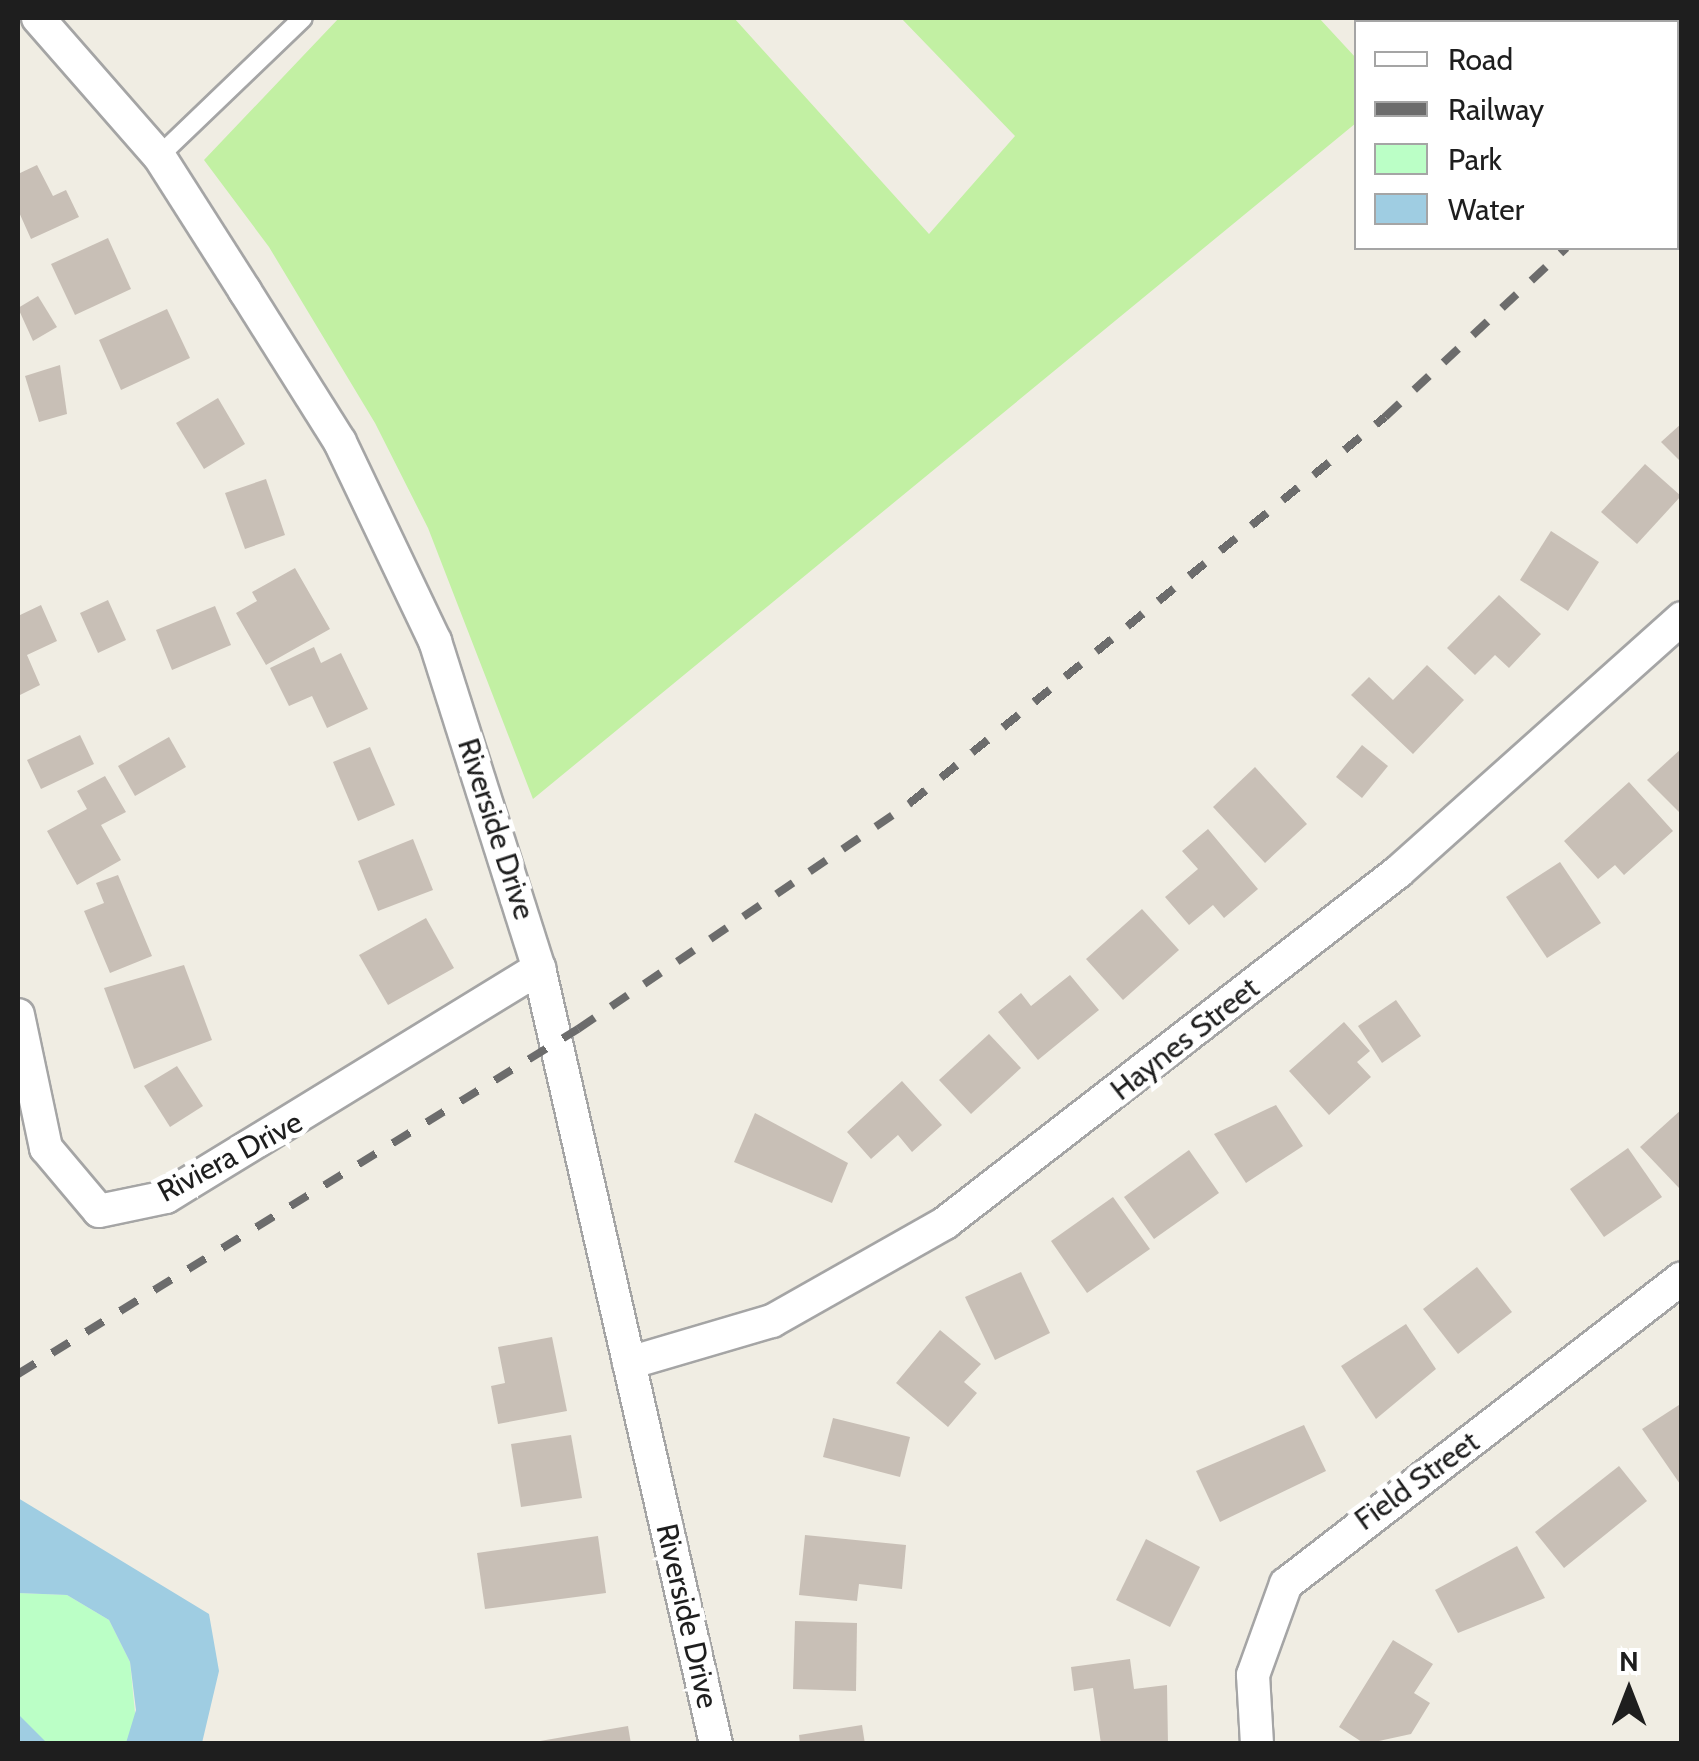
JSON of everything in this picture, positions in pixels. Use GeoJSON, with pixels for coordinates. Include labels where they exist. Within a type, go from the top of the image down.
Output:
{"type":"FeatureCollection","features":[{"type":"Feature","properties":{"kind":"street","name":"Riverside Drive"},"geometry":{"type":"LineString","coordinates":[[38,18],[159,156],[340,442],[427,625],[539,968],[716,1744]]}},
{"type":"Feature","properties":{"kind":"street","name":"Haynes Street"},"geometry":{"type":"LineString","coordinates":[[629,1362],[772,1321],[945,1222],[1398,872],[1682,618]]}},
{"type":"Feature","properties":{"kind":"street","name":"Riviera Drive"},"geometry":{"type":"LineString","coordinates":[[18,1014],[46,1148],[99,1211],[166,1197],[539,968]]}},
{"type":"Feature","properties":{"kind":"street","name":"Field Street"},"geometry":{"type":"LineString","coordinates":[[1257,1744],[1253,1675],[1286,1584],[1682,1278]]}},
{"type":"Feature","properties":{"kind":"lane"},"geometry":{"type":"LineString","coordinates":[[159,156],[303,18]]}},
{"type":"Feature","properties":{"kind":"green space"},"geometry":{"type":"Polygon","coordinates":[[[339,18],[734,18],[929,234],[1015,136],[901,18],[1319,18],[1354,56],[1354,125],[533,799],[428,528],[375,423],[269,247],[204,160],[339,18]]]}},
{"type":"Feature","properties":{"kind":"green space"},"geometry":{"type":"Polygon","coordinates":[[[18,1593],[67,1595],[109,1620],[130,1662],[138,1743],[18,1743],[18,1593]]]}},
{"type":"Feature","properties":{"kind":"water"},"geometry":{"type":"Polygon","coordinates":[[[18,1498],[209,1614],[219,1671],[202,1743],[126,1743],[136,1710],[130,1662],[109,1620],[67,1595],[18,1593],[18,1498]]]}},
{"type":"Feature","properties":{"kind":"water"},"geometry":{"type":"Polygon","coordinates":[[[18,1714],[47,1743],[18,1743],[18,1714]]]}},
{"type":"Feature","properties":{"kind":"building"},"geometry":{"type":"Polygon","coordinates":[[[37,165],[53,196],[66,190],[79,217],[31,239],[18,210],[18,174],[37,165]]]}},
{"type":"Feature","properties":{"kind":"building"},"geometry":{"type":"Polygon","coordinates":[[[108,238],[131,289],[75,315],[51,264],[108,238]]]}},
{"type":"Feature","properties":{"kind":"building"},"geometry":{"type":"Polygon","coordinates":[[[38,296],[57,327],[33,341],[18,308],[38,296]]]}},
{"type":"Feature","properties":{"kind":"building"},"geometry":{"type":"Polygon","coordinates":[[[167,309],[190,358],[121,390],[99,340],[167,309]]]}},
{"type":"Feature","properties":{"kind":"building"},"geometry":{"type":"Polygon","coordinates":[[[60,365],[67,414],[39,422],[25,376],[60,365]]]}},
{"type":"Feature","properties":{"kind":"building"},"geometry":{"type":"Polygon","coordinates":[[[218,398],[245,444],[204,469],[176,423],[218,398]]]}},
{"type":"Feature","properties":{"kind":"building"},"geometry":{"type":"Polygon","coordinates":[[[1682,423],[1682,463],[1661,442],[1682,423]]]}},
{"type":"Feature","properties":{"kind":"building"},"geometry":{"type":"Polygon","coordinates":[[[1645,464],[1681,496],[1637,544],[1601,512],[1645,464]]]}},
{"type":"Feature","properties":{"kind":"building"},"geometry":{"type":"Polygon","coordinates":[[[266,479],[285,535],[245,549],[225,493],[266,479]]]}},
{"type":"Feature","properties":{"kind":"building"},"geometry":{"type":"Polygon","coordinates":[[[1551,531],[1599,562],[1568,611],[1520,580],[1551,531]]]}},
{"type":"Feature","properties":{"kind":"building"},"geometry":{"type":"Polygon","coordinates":[[[295,568],[330,629],[266,665],[236,613],[257,601],[252,592],[295,568]]]}},
{"type":"Feature","properties":{"kind":"building"},"geometry":{"type":"Polygon","coordinates":[[[1499,595],[1541,634],[1509,668],[1495,655],[1475,675],[1447,648],[1499,595]]]}},
{"type":"Feature","properties":{"kind":"building"},"geometry":{"type":"Polygon","coordinates":[[[108,600],[126,640],[98,653],[80,613],[108,600]]]}},
{"type":"Feature","properties":{"kind":"building"},"geometry":{"type":"Polygon","coordinates":[[[41,605],[57,641],[27,655],[40,685],[18,696],[18,616],[41,605]]]}},
{"type":"Feature","properties":{"kind":"building"},"geometry":{"type":"Polygon","coordinates":[[[215,606],[231,645],[172,670],[156,630],[215,606]]]}},
{"type":"Feature","properties":{"kind":"building"},"geometry":{"type":"Polygon","coordinates":[[[314,647],[321,663],[341,653],[368,709],[327,728],[312,696],[289,706],[270,668],[314,647]]]}},
{"type":"Feature","properties":{"kind":"building"},"geometry":{"type":"Polygon","coordinates":[[[1427,665],[1464,700],[1413,754],[1351,695],[1369,677],[1393,700],[1427,665]]]}},
{"type":"Feature","properties":{"kind":"building"},"geometry":{"type":"Polygon","coordinates":[[[80,735],[94,764],[41,789],[27,760],[80,735]]]}},
{"type":"Feature","properties":{"kind":"building"},"geometry":{"type":"Polygon","coordinates":[[[169,737],[186,767],[135,796],[118,766],[169,737]]]}},
{"type":"Feature","properties":{"kind":"building"},"geometry":{"type":"Polygon","coordinates":[[[1362,745],[1388,766],[1362,798],[1336,777],[1362,745]]]}},
{"type":"Feature","properties":{"kind":"building"},"geometry":{"type":"Polygon","coordinates":[[[370,747],[395,805],[358,821],[333,762],[370,747]]]}},
{"type":"Feature","properties":{"kind":"building"},"geometry":{"type":"Polygon","coordinates":[[[1682,748],[1682,815],[1647,780],[1682,748]]]}},
{"type":"Feature","properties":{"kind":"building"},"geometry":{"type":"Polygon","coordinates":[[[1255,767],[1307,824],[1265,863],[1213,807],[1255,767]]]}},
{"type":"Feature","properties":{"kind":"building"},"geometry":{"type":"Polygon","coordinates":[[[105,776],[126,812],[101,825],[121,860],[77,885],[47,831],[87,809],[77,791],[105,776]]]}},
{"type":"Feature","properties":{"kind":"building"},"geometry":{"type":"Polygon","coordinates":[[[1629,782],[1673,831],[1624,875],[1615,865],[1598,879],[1564,841],[1629,782]]]}},
{"type":"Feature","properties":{"kind":"building"},"geometry":{"type":"Polygon","coordinates":[[[1208,829],[1258,889],[1224,918],[1213,905],[1189,925],[1165,897],[1198,869],[1182,851],[1208,829]]]}},
{"type":"Feature","properties":{"kind":"building"},"geometry":{"type":"Polygon","coordinates":[[[413,839],[433,890],[378,911],[358,861],[413,839]]]}},
{"type":"Feature","properties":{"kind":"building"},"geometry":{"type":"Polygon","coordinates":[[[1560,862],[1601,923],[1547,958],[1506,897],[1560,862]]]}},
{"type":"Feature","properties":{"kind":"building"},"geometry":{"type":"Polygon","coordinates":[[[118,875],[152,956],[110,973],[84,911],[104,903],[96,883],[118,875]]]}},
{"type":"Feature","properties":{"kind":"building"},"geometry":{"type":"Polygon","coordinates":[[[1142,909],[1179,950],[1123,1000],[1086,959],[1142,909]]]}},
{"type":"Feature","properties":{"kind":"building"},"geometry":{"type":"Polygon","coordinates":[[[426,918],[454,968],[388,1005],[359,955],[426,918]]]}},
{"type":"Feature","properties":{"kind":"building"},"geometry":{"type":"Polygon","coordinates":[[[184,965],[212,1040],[134,1069],[104,988],[184,965]]]}},
{"type":"Feature","properties":{"kind":"building"},"geometry":{"type":"Polygon","coordinates":[[[1070,975],[1099,1010],[1038,1060],[998,1012],[1021,993],[1031,1006],[1070,975]]]}},
{"type":"Feature","properties":{"kind":"building"},"geometry":{"type":"Polygon","coordinates":[[[1396,1000],[1421,1036],[1382,1063],[1358,1026],[1396,1000]]]}},
{"type":"Feature","properties":{"kind":"building"},"geometry":{"type":"Polygon","coordinates":[[[1344,1022],[1370,1051],[1357,1062],[1371,1077],[1329,1115],[1289,1071],[1344,1022]]]}},
{"type":"Feature","properties":{"kind":"building"},"geometry":{"type":"Polygon","coordinates":[[[989,1034],[1021,1068],[971,1114],[939,1080],[989,1034]]]}},
{"type":"Feature","properties":{"kind":"building"},"geometry":{"type":"Polygon","coordinates":[[[177,1066],[203,1106],[170,1127],[144,1086],[177,1066]]]}},
{"type":"Feature","properties":{"kind":"building"},"geometry":{"type":"Polygon","coordinates":[[[902,1081],[942,1125],[912,1152],[898,1135],[871,1159],[847,1132],[902,1081]]]}},
{"type":"Feature","properties":{"kind":"building"},"geometry":{"type":"Polygon","coordinates":[[[1276,1105],[1303,1146],[1246,1183],[1214,1134],[1276,1105]]]}},
{"type":"Feature","properties":{"kind":"building"},"geometry":{"type":"Polygon","coordinates":[[[1682,1109],[1682,1185],[1679,1188],[1640,1147],[1682,1109]]]}},
{"type":"Feature","properties":{"kind":"building"},"geometry":{"type":"Polygon","coordinates":[[[755,1113],[848,1163],[832,1203],[734,1162],[755,1113]]]}},
{"type":"Feature","properties":{"kind":"building"},"geometry":{"type":"Polygon","coordinates":[[[1628,1148],[1662,1197],[1604,1237],[1570,1189],[1628,1148]]]}},
{"type":"Feature","properties":{"kind":"building"},"geometry":{"type":"Polygon","coordinates":[[[1189,1150],[1219,1193],[1154,1239],[1124,1197],[1189,1150]]]}},
{"type":"Feature","properties":{"kind":"building"},"geometry":{"type":"Polygon","coordinates":[[[1113,1197],[1150,1249],[1087,1293],[1051,1241],[1113,1197]]]}},
{"type":"Feature","properties":{"kind":"building"},"geometry":{"type":"Polygon","coordinates":[[[1477,1267],[1512,1312],[1458,1354],[1423,1309],[1477,1267]]]}},
{"type":"Feature","properties":{"kind":"building"},"geometry":{"type":"Polygon","coordinates":[[[1021,1272],[1050,1333],[995,1360],[965,1297],[1021,1272]]]}},
{"type":"Feature","properties":{"kind":"building"},"geometry":{"type":"Polygon","coordinates":[[[1406,1324],[1436,1369],[1376,1419],[1341,1366],[1406,1324]]]}},
{"type":"Feature","properties":{"kind":"building"},"geometry":{"type":"Polygon","coordinates":[[[940,1330],[981,1364],[964,1382],[977,1393],[948,1427],[896,1383],[940,1330]]]}},
{"type":"Feature","properties":{"kind":"building"},"geometry":{"type":"Polygon","coordinates":[[[552,1337],[567,1411],[498,1424],[491,1386],[505,1383],[498,1347],[552,1337]]]}},
{"type":"Feature","properties":{"kind":"building"},"geometry":{"type":"Polygon","coordinates":[[[1682,1403],[1682,1487],[1642,1429],[1682,1403]]]}},
{"type":"Feature","properties":{"kind":"building"},"geometry":{"type":"Polygon","coordinates":[[[833,1418],[910,1437],[900,1477],[823,1457],[833,1418]]]}},
{"type":"Feature","properties":{"kind":"building"},"geometry":{"type":"Polygon","coordinates":[[[1304,1425],[1326,1471],[1220,1522],[1196,1471],[1304,1425]]]}},
{"type":"Feature","properties":{"kind":"building"},"geometry":{"type":"Polygon","coordinates":[[[571,1435],[582,1498],[521,1507],[511,1444],[571,1435]]]}},
{"type":"Feature","properties":{"kind":"building"},"geometry":{"type":"Polygon","coordinates":[[[1619,1466],[1647,1501],[1564,1568],[1535,1532],[1619,1466]]]}},
{"type":"Feature","properties":{"kind":"building"},"geometry":{"type":"Polygon","coordinates":[[[805,1535],[906,1545],[902,1589],[859,1584],[857,1601],[799,1595],[805,1535]]]}},
{"type":"Feature","properties":{"kind":"building"},"geometry":{"type":"Polygon","coordinates":[[[598,1536],[606,1593],[485,1609],[477,1553],[598,1536]]]}},
{"type":"Feature","properties":{"kind":"building"},"geometry":{"type":"Polygon","coordinates":[[[1146,1539],[1200,1567],[1170,1627],[1116,1600],[1146,1539]]]}},
{"type":"Feature","properties":{"kind":"building"},"geometry":{"type":"Polygon","coordinates":[[[1517,1546],[1545,1598],[1458,1633],[1435,1590],[1517,1546]]]}},
{"type":"Feature","properties":{"kind":"building"},"geometry":{"type":"Polygon","coordinates":[[[795,1621],[857,1623],[856,1691],[793,1689],[795,1621]]]}},
{"type":"Feature","properties":{"kind":"building"},"geometry":{"type":"Polygon","coordinates":[[[1393,1640],[1433,1664],[1414,1693],[1430,1703],[1411,1734],[1365,1744],[1339,1727],[1393,1640]]]}},
{"type":"Feature","properties":{"kind":"building"},"geometry":{"type":"Polygon","coordinates":[[[1130,1659],[1134,1689],[1167,1685],[1168,1744],[1101,1744],[1093,1688],[1074,1691],[1071,1667],[1130,1659]]]}},
{"type":"Feature","properties":{"kind":"building"},"geometry":{"type":"Polygon","coordinates":[[[862,1725],[865,1744],[800,1744],[799,1735],[862,1725]]]}},
{"type":"Feature","properties":{"kind":"building"},"geometry":{"type":"Polygon","coordinates":[[[628,1726],[631,1744],[540,1744],[540,1741],[628,1726]]]}},
{"type":"Feature","properties":{"kind":"railway"},"geometry":{"type":"LineString","coordinates":[[18,1374],[578,1029],[910,803],[1385,417],[1564,250]]}}]}
